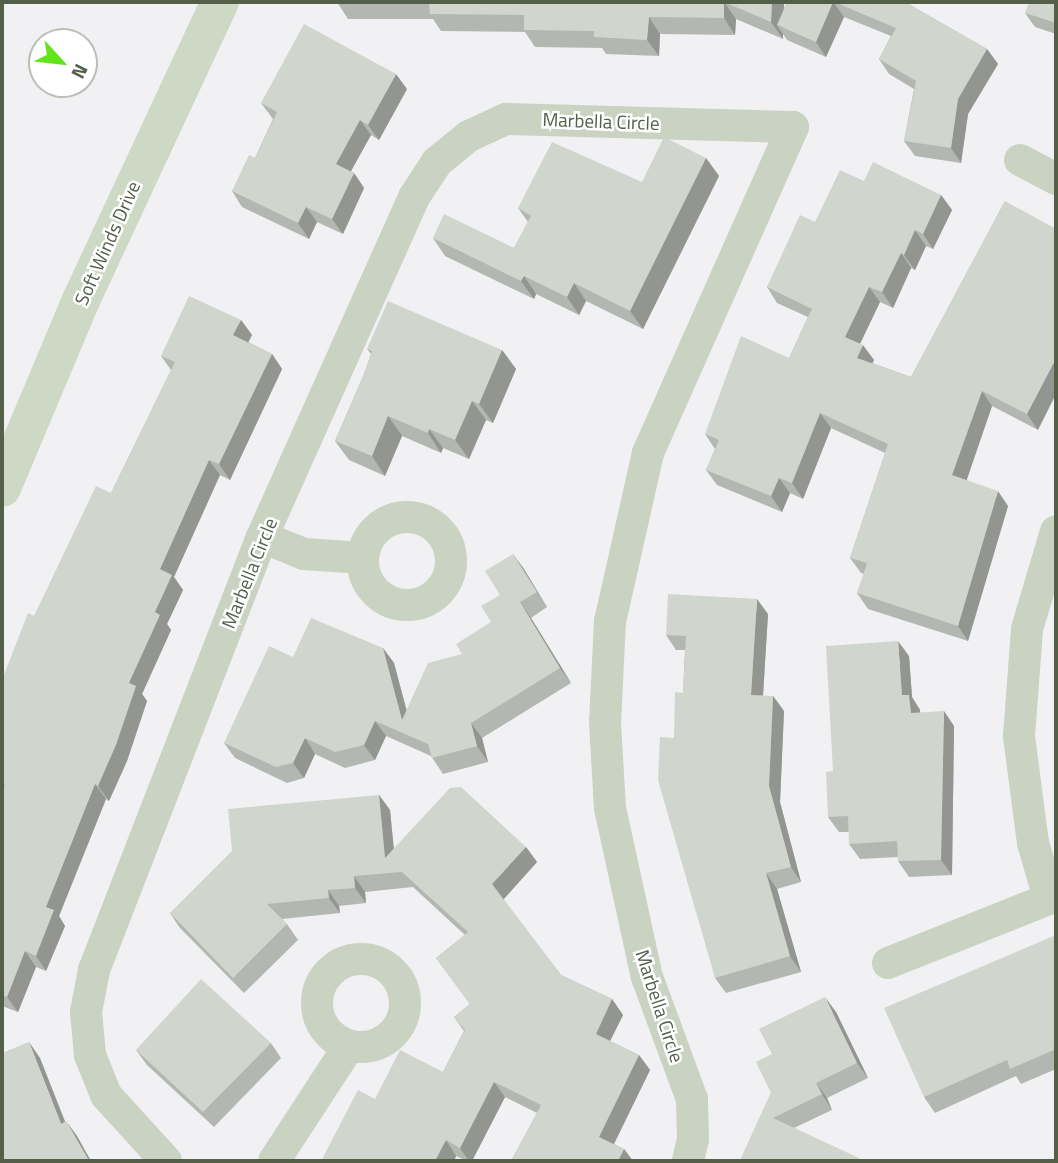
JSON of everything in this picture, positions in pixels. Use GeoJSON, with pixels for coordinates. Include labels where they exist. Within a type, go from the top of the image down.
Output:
{"type":"FeatureCollection","features":[{"type":"Feature","properties":{"kind":"street","name":"Soft Winds Drive"},"geometry":{"type":"LineString","coordinates":[[2,488],[81,300],[220,2]]}},
{"type":"Feature","properties":{"kind":"street","name":"Marbella Circle"},"geometry":{"type":"LineString","coordinates":[[166,1161],[106,1095],[90,1055],[86,1012],[94,970],[262,537],[414,197],[437,162],[468,136],[506,119],[793,127],[648,453],[610,621],[605,722],[610,808],[647,977],[692,1099],[693,1139],[688,1161]]}},
{"type":"Feature","properties":{"kind":"street"},"geometry":{"type":"LineString","coordinates":[[1020,160],[1056,179]]}},
{"type":"Feature","properties":{"kind":"street"},"geometry":{"type":"LineString","coordinates":[[888,963],[1053,897],[1033,843],[1018,736],[1027,629],[1056,531]]}},
{"type":"Feature","properties":{"kind":"street"},"geometry":{"type":"LineString","coordinates":[[262,537],[304,554],[363,558]]}},
{"type":"Feature","properties":{"kind":"street"},"geometry":{"type":"LineString","coordinates":[[274,1161],[349,1046]]}},
{"type":"Feature","properties":{"kind":"building"},"geometry":{"type":"Polygon","coordinates":[[[337,2],[724,2],[724,18],[649,17],[647,40],[594,37],[594,31],[524,30],[524,15],[430,14],[429,3],[337,2]]]}},
{"type":"Feature","properties":{"kind":"building"},"geometry":{"type":"Polygon","coordinates":[[[724,2],[772,2],[771,22],[724,2]]]}},
{"type":"Feature","properties":{"kind":"building"},"geometry":{"type":"Polygon","coordinates":[[[787,2],[833,2],[816,42],[777,25],[787,2]]]}},
{"type":"Feature","properties":{"kind":"building"},"geometry":{"type":"Polygon","coordinates":[[[834,2],[905,2],[987,49],[958,99],[951,148],[904,141],[916,81],[879,59],[896,28],[834,2]]]}},
{"type":"Feature","properties":{"kind":"building"},"geometry":{"type":"Polygon","coordinates":[[[1029,2],[1056,2],[1056,23],[1025,13],[1029,2]]]}},
{"type":"Feature","properties":{"kind":"building"},"geometry":{"type":"Polygon","coordinates":[[[304,24],[396,74],[368,125],[360,120],[336,164],[354,173],[332,219],[306,207],[298,223],[232,191],[249,155],[255,158],[277,112],[261,103],[304,24]]]}},
{"type":"Feature","properties":{"kind":"building"},"geometry":{"type":"Polygon","coordinates":[[[664,137],[706,158],[630,311],[574,283],[567,297],[524,276],[521,281],[433,238],[444,214],[514,248],[531,216],[518,208],[552,142],[642,182],[664,137]]]}},
{"type":"Feature","properties":{"kind":"building"},"geometry":{"type":"Polygon","coordinates":[[[873,162],[941,195],[923,234],[915,230],[882,292],[869,287],[845,337],[863,345],[857,358],[911,377],[1005,201],[1056,229],[1056,358],[1027,414],[982,391],[952,475],[998,491],[958,626],[857,593],[867,563],[850,558],[888,444],[820,413],[792,483],[779,478],[771,496],[706,470],[719,440],[705,434],[741,336],[789,358],[812,309],[767,287],[800,215],[815,222],[840,170],[864,181],[873,162]]]}},
{"type":"Feature","properties":{"kind":"building"},"geometry":{"type":"Polygon","coordinates":[[[189,296],[241,320],[233,335],[272,354],[219,464],[209,460],[160,569],[172,575],[155,612],[160,615],[129,683],[136,686],[116,745],[98,786],[95,784],[46,907],[54,910],[36,956],[25,951],[7,997],[2,995],[2,790],[5,784],[2,782],[2,680],[28,613],[34,616],[96,486],[111,493],[175,362],[161,356],[189,296]]]}},
{"type":"Feature","properties":{"kind":"building"},"geometry":{"type":"Polygon","coordinates":[[[388,301],[502,350],[479,404],[472,401],[455,440],[429,429],[428,433],[388,416],[372,456],[335,441],[364,374],[372,351],[367,349],[388,301]]]}},
{"type":"Feature","properties":{"kind":"building"},"geometry":{"type":"Polygon","coordinates":[[[513,554],[537,592],[520,602],[560,668],[471,723],[477,746],[432,758],[428,744],[375,721],[364,745],[335,752],[305,738],[293,763],[276,767],[224,743],[269,646],[293,657],[311,618],[383,648],[402,720],[428,663],[462,654],[456,644],[491,622],[481,606],[500,595],[485,571],[513,554]]]}},
{"type":"Feature","properties":{"kind":"building"},"geometry":{"type":"Polygon","coordinates":[[[668,594],[757,599],[751,695],[773,696],[769,786],[791,867],[766,873],[790,956],[715,978],[658,780],[660,737],[674,738],[675,692],[683,693],[686,636],[666,635],[668,594]]]}},
{"type":"Feature","properties":{"kind":"building"},"geometry":{"type":"Polygon","coordinates":[[[898,641],[902,695],[909,695],[911,713],[944,711],[941,860],[898,861],[897,841],[849,844],[848,816],[828,817],[826,772],[833,771],[826,646],[898,641]]]}},
{"type":"Feature","properties":{"kind":"building"},"geometry":{"type":"Polygon","coordinates":[[[461,787],[526,847],[492,884],[561,975],[612,999],[596,1034],[639,1055],[599,1137],[624,1149],[618,1161],[511,1161],[541,1105],[494,1082],[460,1148],[446,1140],[435,1161],[321,1161],[358,1090],[375,1099],[400,1050],[443,1072],[465,1030],[454,1017],[470,1004],[436,958],[468,932],[402,872],[354,876],[355,888],[328,890],[329,898],[267,904],[287,924],[233,978],[170,913],[232,851],[228,809],[379,795],[385,858],[450,788],[461,787]]]}},
{"type":"Feature","properties":{"kind":"building"},"geometry":{"type":"Polygon","coordinates":[[[1056,935],[1056,1049],[1010,1069],[1007,1060],[924,1097],[884,1008],[1056,935]]]}},
{"type":"Feature","properties":{"kind":"building"},"geometry":{"type":"Polygon","coordinates":[[[201,979],[271,1043],[203,1112],[136,1050],[201,979]]]}},
{"type":"Feature","properties":{"kind":"building"},"geometry":{"type":"Polygon","coordinates":[[[825,997],[857,1063],[816,1083],[822,1094],[773,1118],[859,1158],[858,1161],[740,1161],[771,1093],[756,1062],[772,1054],[759,1029],[825,997]]]}},
{"type":"Feature","properties":{"kind":"building"},"geometry":{"type":"Polygon","coordinates":[[[29,1042],[61,1124],[66,1121],[89,1161],[2,1161],[2,1053],[29,1042]]]}}]}
